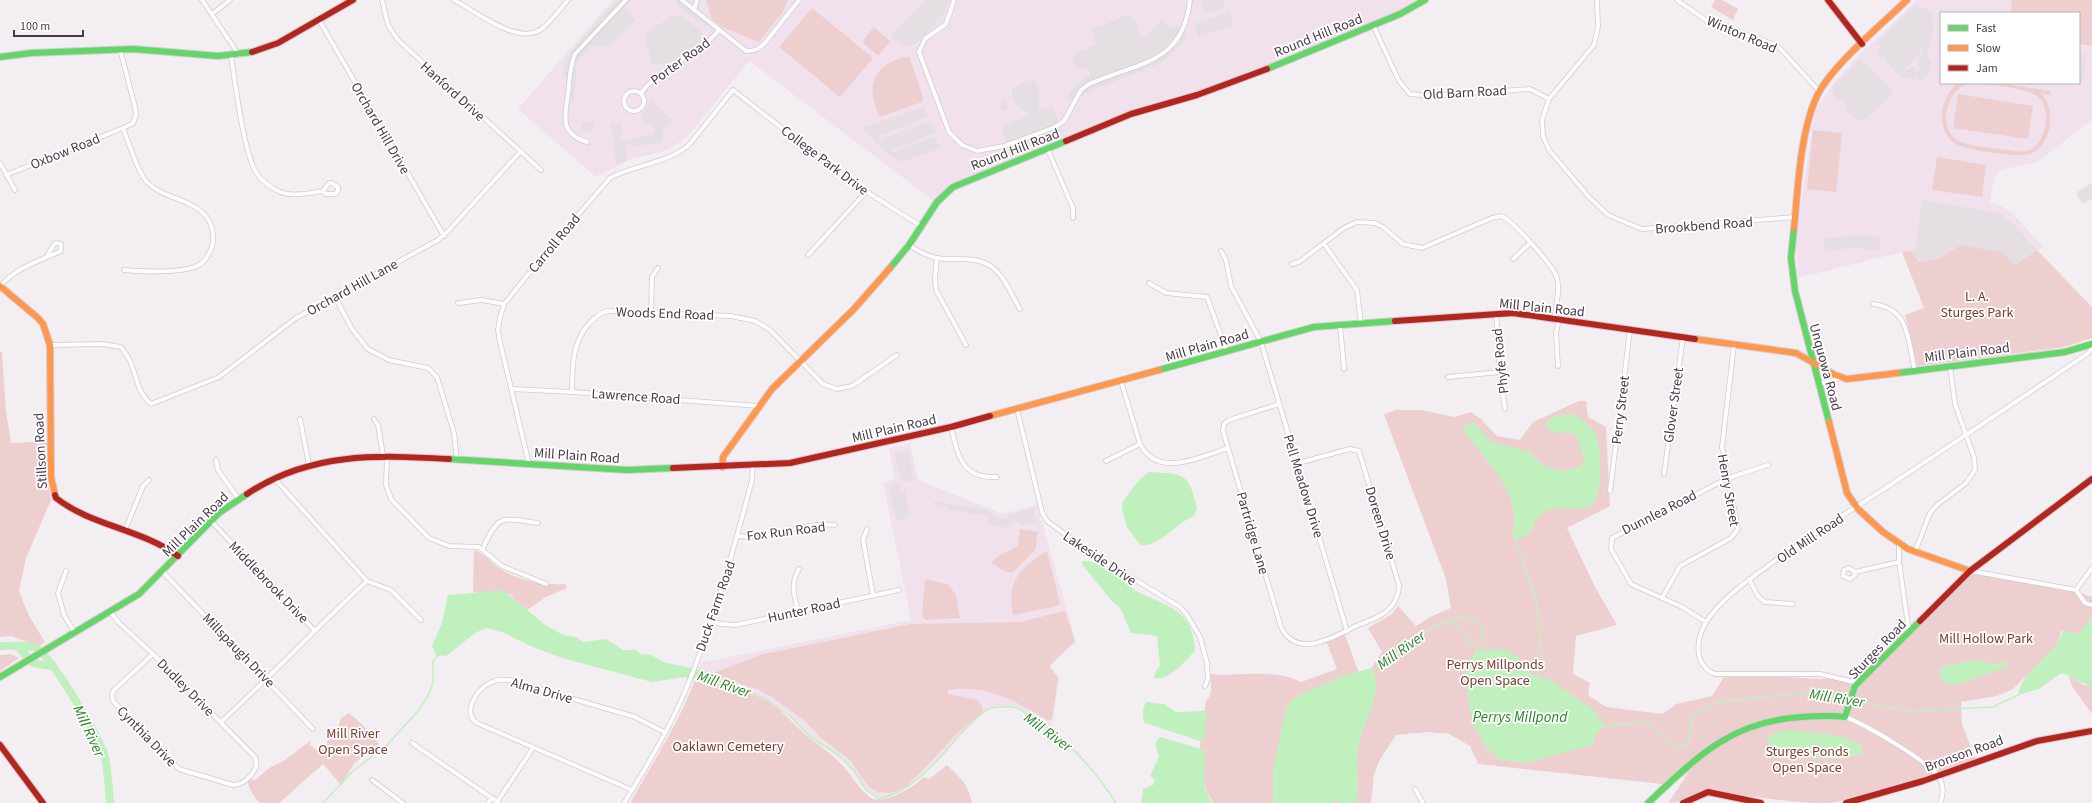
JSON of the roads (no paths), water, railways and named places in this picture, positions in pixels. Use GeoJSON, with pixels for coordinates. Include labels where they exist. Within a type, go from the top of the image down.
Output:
{"type":"FeatureCollection","features":[{"type":"Feature","properties":{"kind":"main road"},"geometry":{"type":"LineString","coordinates":[[1,55],[31,52],[120,49],[159,50],[198,55],[239,55],[266,48],[353,0]]}},
{"type":"Feature","properties":{"kind":"main road","name":"Round Hill Road"},"geometry":{"type":"LineString","coordinates":[[722,467],[724,458],[772,389],[854,309],[909,245],[937,202],[953,187],[975,177],[1048,150],[1131,114],[1216,88],[1373,25],[1426,0]]}},
{"type":"Feature","properties":{"kind":"main road"},"geometry":{"type":"LineString","coordinates":[[1828,0],[1862,44]]}},
{"type":"Feature","properties":{"kind":"main road","name":"Unquowa Road"},"geometry":{"type":"LineString","coordinates":[[1907,0],[1836,69],[1819,91],[1812,106],[1806,127],[1791,258],[1795,291],[1847,494],[1855,507],[1899,544],[1915,552],[1970,571]]}},
{"type":"Feature","properties":{"kind":"main road","name":"Stillson Road"},"geometry":{"type":"LineString","coordinates":[[0,286],[38,318],[43,324],[50,345],[51,477],[54,494],[59,502],[70,509],[163,545],[178,556]]}},
{"type":"Feature","properties":{"kind":"main road","name":"Mill Plain Road"},"geometry":{"type":"LineString","coordinates":[[0,677],[139,594],[163,572],[211,521],[238,498],[274,478],[309,465],[353,456],[385,456],[627,470],[722,467],[803,460],[952,427],[1314,327],[1496,313],[1513,313],[1796,353],[1843,378],[1950,367],[2065,352],[2092,344]]}},
{"type":"Feature","properties":{"kind":"main road","name":"Sturges Road"},"geometry":{"type":"LineString","coordinates":[[1845,717],[1846,709],[1857,685],[1970,571],[2092,479]]}},
{"type":"Feature","properties":{"kind":"main road"},"geometry":{"type":"LineString","coordinates":[[1648,803],[1708,749],[1735,732],[1770,720],[1796,716],[1845,717]]}},
{"type":"Feature","properties":{"kind":"main road","name":"Bronson Road"},"geometry":{"type":"LineString","coordinates":[[1846,803],[1879,795],[1938,776],[2035,740],[2092,731]]}},
{"type":"Feature","properties":{"kind":"main road"},"geometry":{"type":"LineString","coordinates":[[0,745],[42,803]]}},
{"type":"Feature","properties":{"kind":"main road"},"geometry":{"type":"LineString","coordinates":[[1683,803],[1708,792],[1761,803]]}},
{"type":"Feature","properties":{"kind":"street"},"geometry":{"type":"LineString","coordinates":[[202,0],[239,55]]}},
{"type":"Feature","properties":{"kind":"street"},"geometry":{"type":"LineString","coordinates":[[212,14],[230,0]]}},
{"type":"Feature","properties":{"kind":"street","name":"Hanford Drive"},"geometry":{"type":"LineString","coordinates":[[382,0],[388,25],[398,40],[541,170]]}},
{"type":"Feature","properties":{"kind":"street"},"geometry":{"type":"LineString","coordinates":[[454,0],[462,2],[506,30],[525,34],[539,31],[568,0]]}},
{"type":"Feature","properties":{"kind":"street"},"geometry":{"type":"LineString","coordinates":[[587,142],[572,135],[568,130],[564,118],[571,63],[575,54],[626,0]]}},
{"type":"Feature","properties":{"kind":"street"},"geometry":{"type":"LineString","coordinates":[[682,0],[718,30],[746,50],[756,50],[765,43],[799,0]]}},
{"type":"Feature","properties":{"kind":"street"},"geometry":{"type":"LineString","coordinates":[[694,10],[697,0]]}},
{"type":"Feature","properties":{"kind":"street"},"geometry":{"type":"LineString","coordinates":[[954,0],[946,24],[925,39],[919,52],[949,132],[962,145],[977,151],[985,151],[1004,146],[1055,127],[1064,121],[1081,90],[1103,78],[1160,56],[1176,42],[1185,26],[1190,0]]}},
{"type":"Feature","properties":{"kind":"street","name":"Brookbend Road"},"geometry":{"type":"LineString","coordinates":[[1597,0],[1598,27],[1594,45],[1549,99],[1542,120],[1543,136],[1549,150],[1589,197],[1608,215],[1642,229],[1795,218]]}},
{"type":"Feature","properties":{"kind":"street","name":"Winton Road"},"geometry":{"type":"LineString","coordinates":[[1677,0],[1706,20],[1778,46],[1819,91]]}},
{"type":"Feature","properties":{"kind":"street","name":"Orchard Hill Drive"},"geometry":{"type":"LineString","coordinates":[[319,20],[444,236]]}},
{"type":"Feature","properties":{"kind":"street","name":"Old Barn Road"},"geometry":{"type":"LineString","coordinates":[[1373,25],[1399,81],[1410,94],[1433,96],[1530,89],[1549,99]]}},
{"type":"Feature","properties":{"kind":"street","name":"Porter Road"},"geometry":{"type":"LineString","coordinates":[[641,93],[656,77],[698,51],[718,30]]}},
{"type":"Feature","properties":{"kind":"street"},"geometry":{"type":"LineString","coordinates":[[120,49],[136,111],[133,123],[123,128],[144,180],[151,186],[200,210],[209,219],[214,233],[212,246],[206,259],[197,266],[145,272],[124,270]]}},
{"type":"Feature","properties":{"kind":"street"},"geometry":{"type":"LineString","coordinates":[[231,56],[248,154],[257,175],[270,186],[281,192],[299,194],[323,191]]}},
{"type":"Feature","properties":{"kind":"street","name":"Porter Road"},"geometry":{"type":"LineString","coordinates":[[632,90],[641,93],[644,97],[643,106],[635,111],[629,109],[624,104],[626,94],[632,90]]}},
{"type":"Feature","properties":{"kind":"street","name":"College Park Drive"},"geometry":{"type":"LineString","coordinates":[[733,90],[866,192],[921,226]]}},
{"type":"Feature","properties":{"kind":"street","name":"Carroll Road"},"geometry":{"type":"LineString","coordinates":[[529,464],[498,330],[504,304],[550,247],[610,178],[622,171],[657,162],[681,152],[689,145],[733,90]]}},
{"type":"Feature","properties":{"kind":"street","name":"Oxbow Road"},"geometry":{"type":"LineString","coordinates":[[6,175],[123,128]]}},
{"type":"Feature","properties":{"kind":"street"},"geometry":{"type":"LineString","coordinates":[[1048,150],[1073,208],[1073,218]]}},
{"type":"Feature","properties":{"kind":"street","name":"Orchard Hill Lane"},"geometry":{"type":"LineString","coordinates":[[50,345],[102,344],[121,347],[130,362],[144,398],[151,404],[166,399],[219,377],[296,318],[444,236],[520,152]]}},
{"type":"Feature","properties":{"kind":"street"},"geometry":{"type":"LineString","coordinates":[[0,163],[15,190]]}},
{"type":"Feature","properties":{"kind":"street"},"geometry":{"type":"LineString","coordinates":[[808,256],[866,192]]}},
{"type":"Feature","properties":{"kind":"street"},"geometry":{"type":"LineString","coordinates":[[1292,264],[1299,262],[1349,225],[1369,222],[1379,224],[1397,241],[1408,246],[1422,248],[1453,233],[1500,216],[1508,219],[1551,267],[1557,278],[1556,333],[1558,366]]}},
{"type":"Feature","properties":{"kind":"street"},"geometry":{"type":"LineString","coordinates":[[1513,260],[1530,243]]}},
{"type":"Feature","properties":{"kind":"street"},"geometry":{"type":"LineString","coordinates":[[1324,244],[1357,290],[1361,323]]}},
{"type":"Feature","properties":{"kind":"street"},"geometry":{"type":"LineString","coordinates":[[909,245],[921,253],[937,258],[976,261],[992,267],[1020,309]]}},
{"type":"Feature","properties":{"kind":"street","name":"Pell Meadow Drive"},"geometry":{"type":"LineString","coordinates":[[1222,251],[1226,260],[1231,286],[1261,342],[1347,631]]}},
{"type":"Feature","properties":{"kind":"street"},"geometry":{"type":"LineString","coordinates":[[0,286],[13,273],[47,256]]}},
{"type":"Feature","properties":{"kind":"street"},"geometry":{"type":"LineString","coordinates":[[937,258],[935,282],[938,294],[966,345]]}},
{"type":"Feature","properties":{"kind":"street"},"geometry":{"type":"LineString","coordinates":[[651,312],[652,276],[658,268]]}},
{"type":"Feature","properties":{"kind":"street"},"geometry":{"type":"LineString","coordinates":[[1149,283],[1166,293],[1207,297],[1227,352]]}},
{"type":"Feature","properties":{"kind":"street"},"geometry":{"type":"LineString","coordinates":[[335,297],[352,329],[368,349],[389,360],[428,368],[437,377],[454,433],[457,460]]}},
{"type":"Feature","properties":{"kind":"street"},"geometry":{"type":"LineString","coordinates":[[458,303],[482,300],[504,304]]}},
{"type":"Feature","properties":{"kind":"street"},"geometry":{"type":"LineString","coordinates":[[1873,304],[1885,305],[1903,320],[1915,371]]}},
{"type":"Feature","properties":{"kind":"street","name":"Woods End Road"},"geometry":{"type":"LineString","coordinates":[[572,392],[575,346],[590,322],[598,314],[607,311],[731,316],[755,321],[770,330],[823,384],[829,387],[842,389],[852,386],[897,354]]}},
{"type":"Feature","properties":{"kind":"street","name":"Phyfe Road"},"geometry":{"type":"LineString","coordinates":[[1496,313],[1500,372],[1505,409]]}},
{"type":"Feature","properties":{"kind":"street"},"geometry":{"type":"LineString","coordinates":[[1340,324],[1344,368]]}},
{"type":"Feature","properties":{"kind":"street","name":"Perry Street"},"geometry":{"type":"LineString","coordinates":[[1610,491],[1630,330]]}},
{"type":"Feature","properties":{"kind":"street","name":"Glover Street"},"geometry":{"type":"LineString","coordinates":[[1664,474],[1683,337]]}},
{"type":"Feature","properties":{"kind":"street","name":"Henry Street"},"geometry":{"type":"LineString","coordinates":[[1662,598],[1680,566],[1731,538],[1737,531],[1737,518],[1722,444],[1734,344]]}},
{"type":"Feature","properties":{"kind":"street","name":"Old Mill Road"},"geometry":{"type":"LineString","coordinates":[[1857,685],[1820,674],[1714,673],[1701,661],[1698,652],[1701,634],[1706,622],[1730,596],[1749,580],[1855,507],[1966,436],[2087,354],[2092,348]]}},
{"type":"Feature","properties":{"kind":"street"},"geometry":{"type":"LineString","coordinates":[[1915,552],[1932,510],[1966,483],[1974,474],[1975,461],[1955,404],[1950,367]]}},
{"type":"Feature","properties":{"kind":"street"},"geometry":{"type":"LineString","coordinates":[[1448,377],[1500,372]]}},
{"type":"Feature","properties":{"kind":"street","name":"Mill Plain Road"},"geometry":{"type":"LineString","coordinates":[[1818,384],[1843,378]]}},
{"type":"Feature","properties":{"kind":"street"},"geometry":{"type":"LineString","coordinates":[[1121,381],[1140,444],[1150,456],[1168,464],[1176,464],[1228,448]]}},
{"type":"Feature","properties":{"kind":"street","name":"Lawrence Road"},"geometry":{"type":"LineString","coordinates":[[512,389],[759,406]]}},
{"type":"Feature","properties":{"kind":"street","name":"Partridge Lane"},"geometry":{"type":"LineString","coordinates":[[1279,404],[1225,422],[1223,431],[1278,620],[1284,633],[1297,643],[1310,645],[1323,642],[1347,631]]}},
{"type":"Feature","properties":{"kind":"street","name":"Lakeside Drive"},"geometry":{"type":"LineString","coordinates":[[1017,409],[1042,512],[1046,521],[1091,553],[1180,607],[1194,624],[1200,637],[1207,663],[1208,679],[1204,686]]}},
{"type":"Feature","properties":{"kind":"street"},"geometry":{"type":"LineString","coordinates":[[300,419],[309,465]]}},
{"type":"Feature","properties":{"kind":"street"},"geometry":{"type":"LineString","coordinates":[[374,419],[378,425],[385,456],[386,481],[389,494],[395,504],[424,534],[436,542],[448,546],[472,546],[483,548],[502,566],[546,584]]}},
{"type":"Feature","properties":{"kind":"street"},"geometry":{"type":"LineString","coordinates":[[952,427],[959,458],[964,466],[981,477],[997,477]]}},
{"type":"Feature","properties":{"kind":"street"},"geometry":{"type":"LineString","coordinates":[[1106,461],[1140,444]]}},
{"type":"Feature","properties":{"kind":"street","name":"Doreen Drive"},"geometry":{"type":"LineString","coordinates":[[1298,463],[1350,448],[1358,451],[1398,578],[1398,592],[1390,608],[1382,614],[1347,631]]}},
{"type":"Feature","properties":{"kind":"street"},"geometry":{"type":"LineString","coordinates":[[216,460],[218,470],[238,498]]}},
{"type":"Feature","properties":{"kind":"street","name":"Duck Farm Road"},"geometry":{"type":"LineString","coordinates":[[624,803],[664,732],[687,685],[696,662],[737,536],[752,480],[753,465]]}},
{"type":"Feature","properties":{"kind":"street","name":"Dunnlea Road"},"geometry":{"type":"LineString","coordinates":[[1706,622],[1682,607],[1635,586],[1629,581],[1611,549],[1612,538],[1728,478],[1768,465]]}},
{"type":"Feature","properties":{"kind":"street"},"geometry":{"type":"LineString","coordinates":[[274,478],[367,581],[391,590],[421,620]]}},
{"type":"Feature","properties":{"kind":"street"},"geometry":{"type":"LineString","coordinates":[[125,530],[143,486],[149,480]]}},
{"type":"Feature","properties":{"kind":"street"},"geometry":{"type":"LineString","coordinates":[[483,548],[491,530],[500,521],[509,519],[538,523]]}},
{"type":"Feature","properties":{"kind":"street","name":"Middlebrook Drive"},"geometry":{"type":"LineString","coordinates":[[211,521],[314,630],[367,581]]}},
{"type":"Feature","properties":{"kind":"street","name":"Fox Run Road"},"geometry":{"type":"LineString","coordinates":[[737,536],[760,536],[824,524],[835,525]]}},
{"type":"Feature","properties":{"kind":"street"},"geometry":{"type":"LineString","coordinates":[[867,529],[863,540],[873,595]]}},
{"type":"Feature","properties":{"kind":"street"},"geometry":{"type":"LineString","coordinates":[[1899,544],[1899,562],[1910,633]]}},
{"type":"Feature","properties":{"kind":"street"},"geometry":{"type":"LineString","coordinates":[[1855,572],[1899,562]]}},
{"type":"Feature","properties":{"kind":"street"},"geometry":{"type":"LineString","coordinates":[[2092,568],[2076,590],[2082,601],[2092,605]]}},
{"type":"Feature","properties":{"kind":"street"},"geometry":{"type":"LineString","coordinates":[[798,611],[793,587],[794,577],[799,569]]}},
{"type":"Feature","properties":{"kind":"street"},"geometry":{"type":"LineString","coordinates":[[66,571],[58,593],[64,615],[75,633]]}},
{"type":"Feature","properties":{"kind":"street","name":"Unquowa Road"},"geometry":{"type":"LineString","coordinates":[[1970,571],[2076,590]]}},
{"type":"Feature","properties":{"kind":"street","name":"Millspaugh Drive"},"geometry":{"type":"LineString","coordinates":[[163,572],[267,679],[313,729]]}},
{"type":"Feature","properties":{"kind":"street"},"geometry":{"type":"LineString","coordinates":[[1749,580],[1758,596],[1765,602],[1793,604]]}},
{"type":"Feature","properties":{"kind":"street","name":"Hunter Road"},"geometry":{"type":"LineString","coordinates":[[710,621],[736,625],[899,590]]}},
{"type":"Feature","properties":{"kind":"street","name":"Dudley Drive"},"geometry":{"type":"LineString","coordinates":[[111,612],[118,622],[153,654],[253,755],[257,763]]}},
{"type":"Feature","properties":{"kind":"street"},"geometry":{"type":"LineString","coordinates":[[221,722],[267,679],[314,630]]}},
{"type":"Feature","properties":{"kind":"street","name":"Cynthia Drive"},"geometry":{"type":"LineString","coordinates":[[153,654],[113,692],[112,699],[115,704],[179,769],[236,785],[254,771],[257,763]]}},
{"type":"Feature","properties":{"kind":"street","name":"Alma Drive"},"geometry":{"type":"LineString","coordinates":[[632,790],[533,748],[474,720],[470,714],[470,708],[476,696],[485,686],[494,681],[509,680],[635,717],[664,732]]}},
{"type":"Feature","properties":{"kind":"street"},"geometry":{"type":"LineString","coordinates":[[1845,717],[1874,730],[1921,762],[1938,776],[1943,790],[1940,803]]}},
{"type":"Feature","properties":{"kind":"street"},"geometry":{"type":"LineString","coordinates":[[412,743],[498,802],[533,748]]}},
{"type":"Feature","properties":{"kind":"street"},"geometry":{"type":"LineString","coordinates":[[372,780],[403,803]]}},
{"type":"Feature","properties":{"kind":"street"},"geometry":{"type":"LineString","coordinates":[[1415,789],[1423,803]]}},
{"type":"Feature","properties":{"kind":"street"},"geometry":{"type":"LineString","coordinates":[[488,803],[492,798]]}},
{"type":"Feature","properties":{"kind":"water"},"geometry":{"type":"Polygon","coordinates":[[[1573,414],[1589,425],[1594,431],[1598,441],[1600,450],[1600,473],[1597,495],[1594,503],[1589,507],[1584,508],[1561,508],[1544,512],[1539,516],[1528,534],[1515,540],[1512,536],[1514,521],[1513,507],[1508,493],[1492,467],[1464,432],[1465,425],[1475,423],[1490,441],[1530,452],[1544,466],[1562,471],[1579,467],[1585,460],[1577,438],[1572,433],[1556,433],[1548,429],[1546,424],[1551,418],[1573,414]]]}},
{"type":"Feature","properties":{"kind":"water"},"geometry":{"type":"Polygon","coordinates":[[[1149,472],[1170,473],[1183,477],[1191,488],[1197,509],[1194,516],[1181,523],[1161,539],[1154,543],[1141,545],[1127,528],[1122,509],[1123,501],[1140,479],[1149,472]]]}},
{"type":"Feature","properties":{"kind":"water"},"geometry":{"type":"Polygon","coordinates":[[[1083,561],[1097,564],[1138,592],[1164,604],[1183,616],[1191,630],[1195,651],[1170,674],[1165,677],[1154,678],[1156,670],[1160,666],[1157,636],[1131,633],[1121,609],[1110,599],[1082,564],[1083,561]]]}},
{"type":"Feature","properties":{"kind":"water"},"geometry":{"type":"Polygon","coordinates":[[[504,591],[544,624],[563,635],[576,637],[583,642],[606,639],[623,650],[636,650],[640,654],[651,655],[666,663],[708,671],[712,678],[708,681],[685,677],[652,682],[562,658],[533,647],[502,632],[486,628],[475,633],[445,657],[442,655],[437,657],[432,646],[442,623],[448,595],[504,591]]]}},
{"type":"Feature","properties":{"kind":"water"},"geometry":{"type":"Polygon","coordinates":[[[2092,617],[2092,685],[2088,685],[2061,673],[2039,689],[2018,695],[2020,687],[2028,674],[2057,644],[2063,631],[2078,634],[2092,617]]]}},
{"type":"Feature","properties":{"kind":"water","name":"Perrys Millpond"},"geometry":{"type":"Polygon","coordinates":[[[1504,649],[1519,658],[1525,669],[1537,677],[1549,679],[1595,711],[1604,726],[1595,736],[1593,745],[1526,763],[1501,760],[1486,747],[1473,725],[1465,680],[1467,666],[1476,651],[1504,649]]]}},
{"type":"Feature","properties":{"kind":"water"},"geometry":{"type":"Polygon","coordinates":[[[1975,660],[1992,664],[2008,662],[2007,667],[1954,685],[1945,683],[1939,676],[1940,668],[1947,665],[1975,660]]]}},
{"type":"Feature","properties":{"kind":"water"},"geometry":{"type":"Polygon","coordinates":[[[1367,669],[1373,669],[1376,680],[1376,690],[1358,750],[1357,803],[1339,803],[1338,800],[1328,803],[1273,803],[1273,770],[1286,708],[1297,696],[1346,675],[1367,669]]]}},
{"type":"Feature","properties":{"kind":"water"},"geometry":{"type":"Polygon","coordinates":[[[1146,702],[1164,704],[1176,712],[1207,712],[1204,741],[1145,723],[1143,712],[1146,702]]]}},
{"type":"Feature","properties":{"kind":"water"},"geometry":{"type":"Polygon","coordinates":[[[1786,730],[1828,734],[1849,739],[1863,748],[1862,753],[1841,759],[1828,759],[1803,756],[1769,747],[1768,738],[1774,733],[1786,730]]]}},
{"type":"Feature","properties":{"kind":"water"},"geometry":{"type":"Polygon","coordinates":[[[1160,737],[1205,750],[1204,787],[1212,803],[1141,803],[1143,789],[1153,785],[1155,780],[1150,776],[1159,757],[1155,744],[1160,737]]]}},
{"type":"Feature","properties":{"kind":"waterway"},"geometry":{"type":"LineString","coordinates":[[1515,540],[1537,603],[1541,651],[1537,678]]}},
{"type":"Feature","properties":{"kind":"waterway"},"geometry":{"type":"LineString","coordinates":[[1449,621],[1458,618],[1467,618],[1476,621],[1483,631],[1483,651]]}},
{"type":"Feature","properties":{"kind":"waterway","name":"Mill River"},"geometry":{"type":"LineString","coordinates":[[1373,670],[1434,626],[1449,621],[1462,631],[1478,652]]}},
{"type":"Feature","properties":{"kind":"waterway","name":"Mill River"},"geometry":{"type":"LineString","coordinates":[[0,646],[34,647],[51,663],[72,694],[92,728],[103,751],[107,770],[110,803]]}},
{"type":"Feature","properties":{"kind":"waterway","name":"Mill River"},"geometry":{"type":"LineString","coordinates":[[18,647],[33,663],[51,666]]}},
{"type":"Feature","properties":{"kind":"waterway","name":"Mill River"},"geometry":{"type":"LineString","coordinates":[[323,803],[353,771],[388,744],[418,711],[428,696],[433,683],[433,660],[437,657]]}},
{"type":"Feature","properties":{"kind":"waterway","name":"Mill River"},"geometry":{"type":"LineString","coordinates":[[711,678],[764,698],[790,716],[809,736],[838,755],[854,771],[866,790],[879,799],[902,790],[922,775],[982,713],[991,708],[1014,707],[1024,712],[1071,747],[1099,779],[1116,803]]}},
{"type":"Feature","properties":{"kind":"waterway","name":"Mill River"},"geometry":{"type":"LineString","coordinates":[[1603,726],[1648,722],[1660,735],[1678,747],[1687,744],[1691,732],[1692,716],[1718,702],[1810,692],[1848,699]]}},
{"type":"Feature","properties":{"kind":"waterway","name":"Mill River"},"geometry":{"type":"LineString","coordinates":[[1852,700],[1908,711],[1993,707],[2020,694]]}},
{"type":"Feature","properties":{"kind":"park label","name":"L. A. Sturges Park"},"geometry":{"type":"Point","coordinates":[1977,304]}},
{"type":"Feature","properties":{"kind":"park label","name":"Mill Hollow Park"},"geometry":{"type":"Point","coordinates":[1986,638]}},
{"type":"Feature","properties":{"kind":"park label","name":"Perrys Millponds Open Space"},"geometry":{"type":"Point","coordinates":[1495,672]}},
{"type":"Feature","properties":{"kind":"park label","name":"Mill River Open Space"},"geometry":{"type":"Point","coordinates":[353,742]}},
{"type":"Feature","properties":{"kind":"park label","name":"Oaklawn Cemetery"},"geometry":{"type":"Point","coordinates":[728,746]}},
{"type":"Feature","properties":{"kind":"park label","name":"Sturges Ponds Open Space"},"geometry":{"type":"Point","coordinates":[1807,760]}}]}
